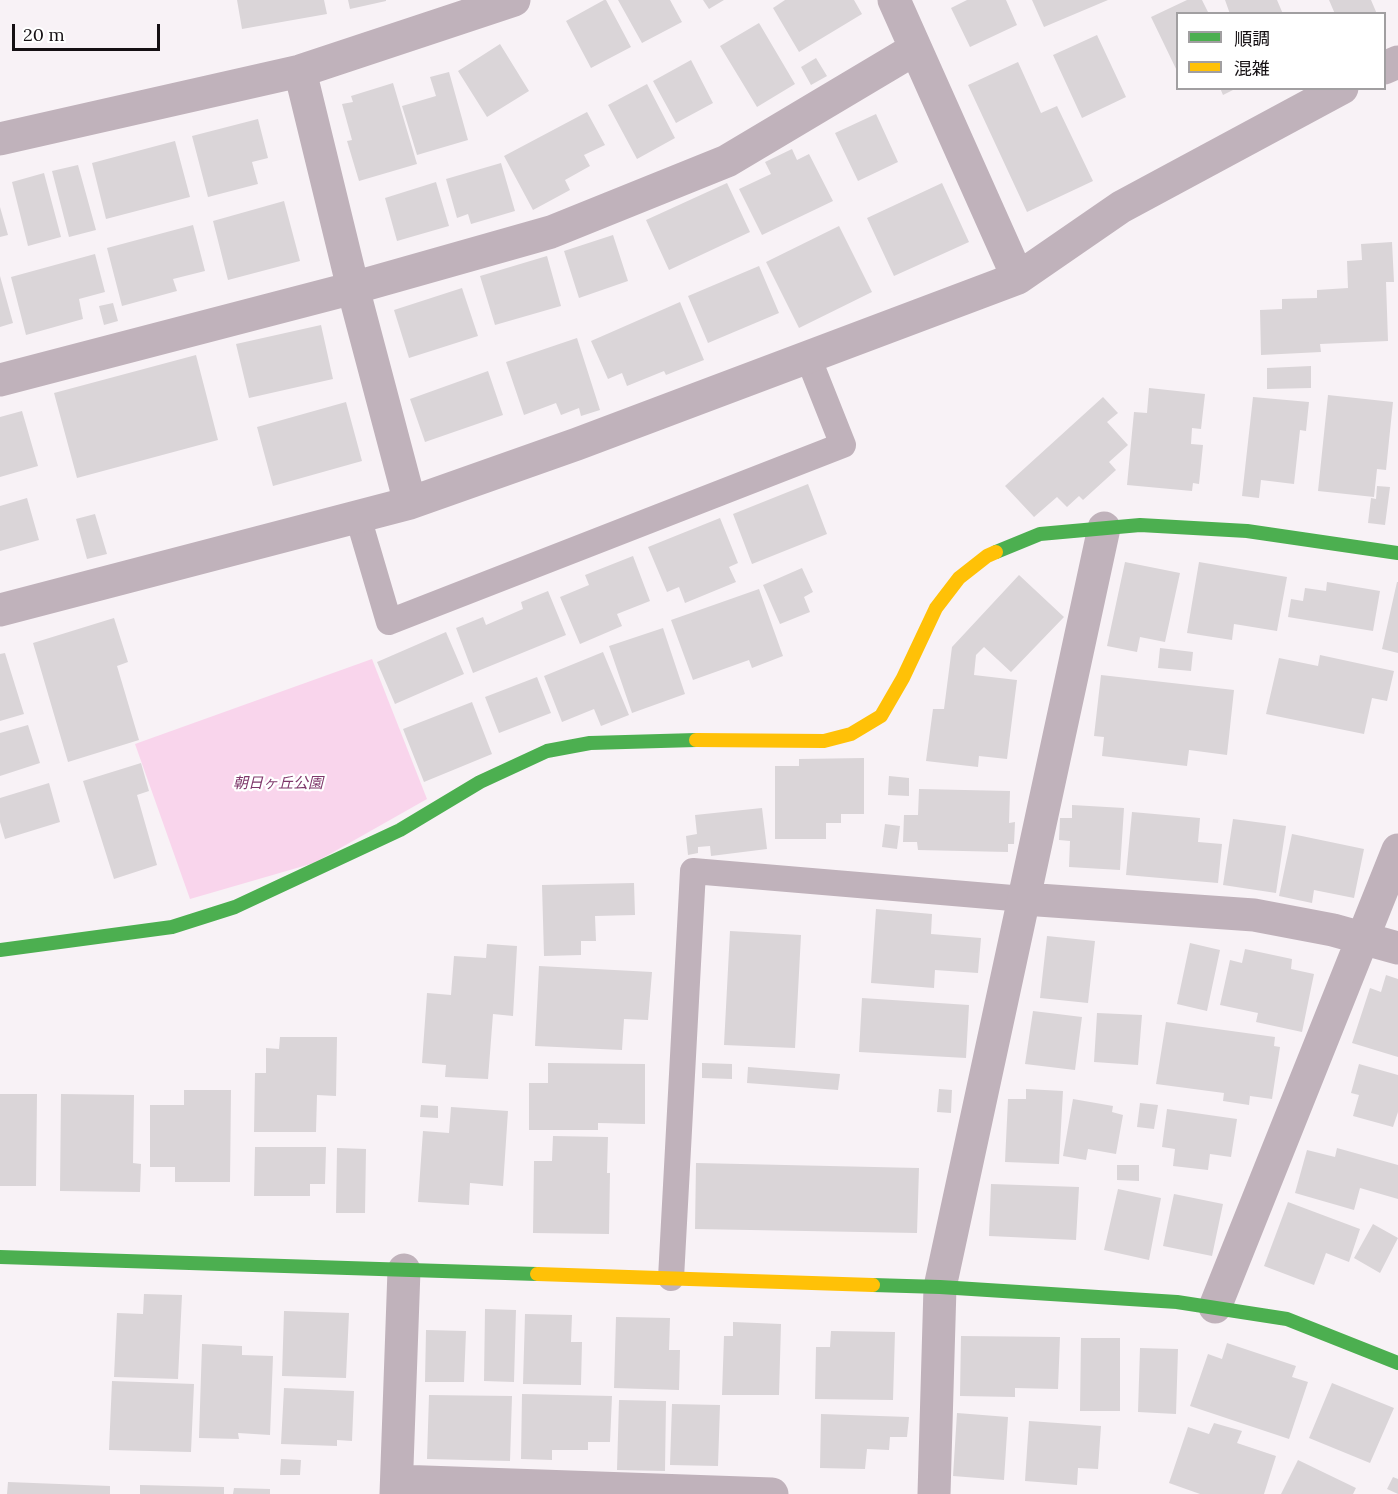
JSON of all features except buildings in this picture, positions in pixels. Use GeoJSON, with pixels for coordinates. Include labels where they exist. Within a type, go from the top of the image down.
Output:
{"type":"FeatureCollection","features":[{"type":"Feature","properties":{"kind":"street"},"geometry":{"type":"LineString","coordinates":[[0,139],[300,71],[514,0]]}},
{"type":"Feature","properties":{"kind":"street"},"geometry":{"type":"LineString","coordinates":[[894,0],[1018,278]]}},
{"type":"Feature","properties":{"kind":"street"},"geometry":{"type":"LineString","coordinates":[[0,380],[353,288],[551,232],[727,161],[915,49]]}},
{"type":"Feature","properties":{"kind":"street"},"geometry":{"type":"LineString","coordinates":[[300,71],[353,288],[410,503]]}},
{"type":"Feature","properties":{"kind":"street"},"geometry":{"type":"LineString","coordinates":[[0,610],[410,503],[577,444],[1018,278],[1121,207],[1338,90]]}},
{"type":"Feature","properties":{"kind":"street"},"geometry":{"type":"LineString","coordinates":[[0,950],[172,927],[235,907],[400,830],[480,782],[547,751],[590,743],[711,740],[824,741],[851,734],[881,716],[903,678],[936,608],[959,578],[987,556],[1040,534],[1140,525],[1247,531],[1398,553]]}},
{"type":"Feature","properties":{"kind":"street"},"geometry":{"type":"LineString","coordinates":[[934,1494],[940,1287],[1104,528]]}},
{"type":"Feature","properties":{"kind":"street"},"geometry":{"type":"LineString","coordinates":[[1215,1307],[1398,850]]}},
{"type":"Feature","properties":{"kind":"street"},"geometry":{"type":"LineString","coordinates":[[1024,899],[1254,915],[1333,930],[1398,948]]}},
{"type":"Feature","properties":{"kind":"street"},"geometry":{"type":"LineString","coordinates":[[0,1257],[940,1287],[1177,1302],[1287,1319],[1398,1363]]}},
{"type":"Feature","properties":{"kind":"street"},"geometry":{"type":"LineString","coordinates":[[404,1270],[396,1487],[772,1494]]}},
{"type":"Feature","properties":{"kind":"lane"},"geometry":{"type":"LineString","coordinates":[[358,517],[389,622],[843,445],[808,357]]}},
{"type":"Feature","properties":{"kind":"lane"},"geometry":{"type":"LineString","coordinates":[[671,1278],[693,872],[1024,899]]}},
{"type":"Feature","properties":{"kind":"green space","name":"朝日ヶ丘公園"},"geometry":{"type":"Polygon","coordinates":[[[372,659],[427,799],[314,863],[190,899],[135,744],[372,659]]]}},
{"type":"Feature","properties":{"kind":"traffic: fast"},"geometry":{"type":"LineString","coordinates":[[996,552],[1040,534],[1140,525],[1247,531],[1398,553]]}},
{"type":"Feature","properties":{"kind":"traffic: fast"},"geometry":{"type":"LineString","coordinates":[[0,950],[172,927],[235,907],[400,830],[480,782],[547,751],[590,743],[696,740]]}},
{"type":"Feature","properties":{"kind":"traffic: fast"},"geometry":{"type":"LineString","coordinates":[[0,1257],[537,1274]]}},
{"type":"Feature","properties":{"kind":"traffic: fast"},"geometry":{"type":"LineString","coordinates":[[873,1285],[1177,1302],[1287,1319],[1398,1363]]}},
{"type":"Feature","properties":{"kind":"traffic: slow"},"geometry":{"type":"LineString","coordinates":[[696,740],[824,741],[851,734],[881,716],[903,678],[936,608],[959,578],[987,556],[996,552]]}},
{"type":"Feature","properties":{"kind":"traffic: slow"},"geometry":{"type":"LineString","coordinates":[[537,1274],[873,1285]]}}]}
